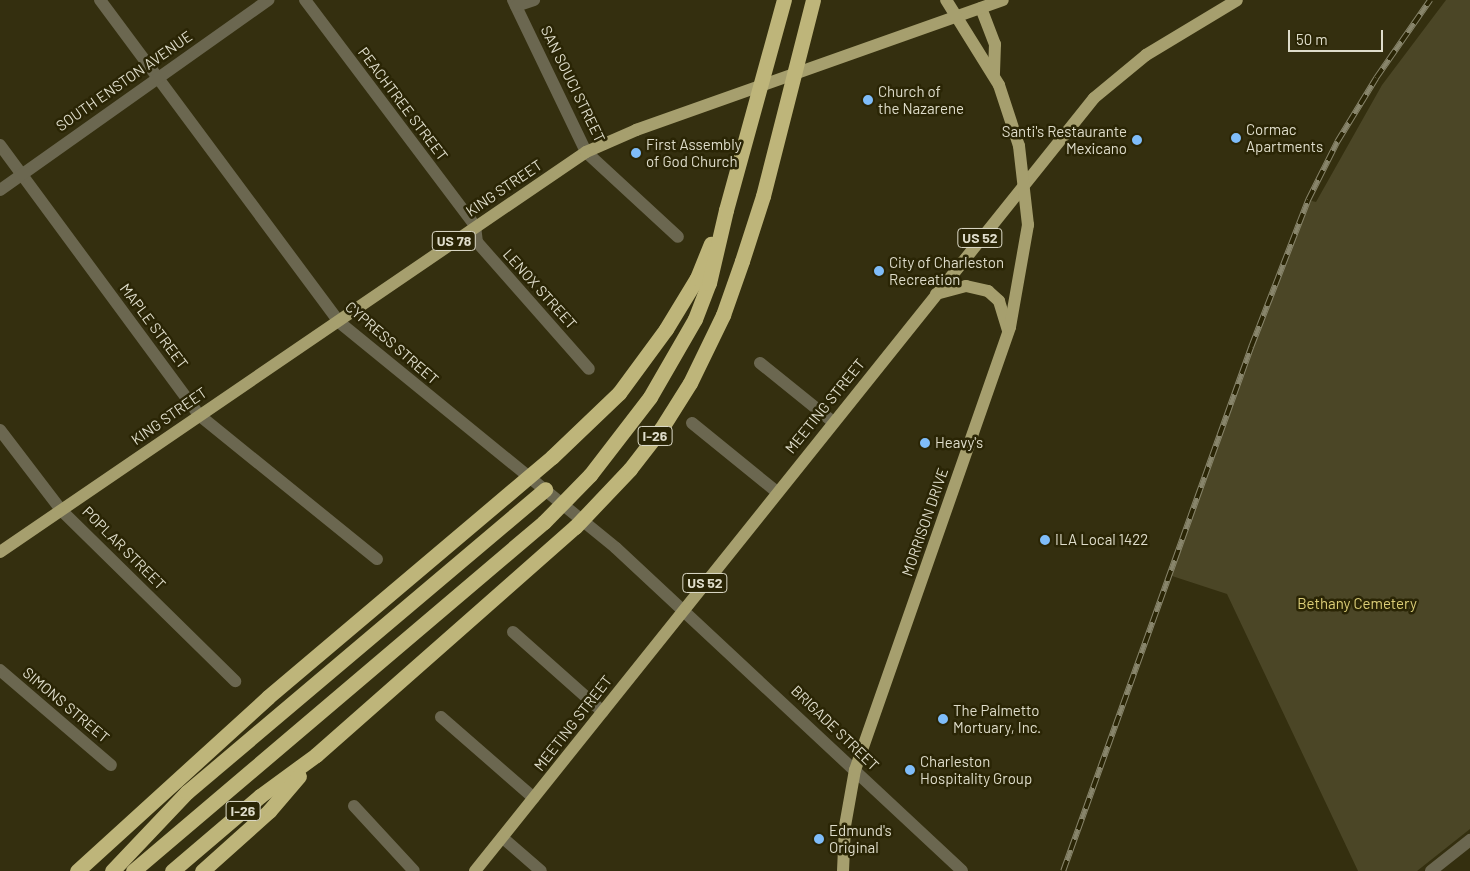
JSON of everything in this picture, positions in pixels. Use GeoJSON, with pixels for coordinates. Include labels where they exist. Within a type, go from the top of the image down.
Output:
{"type":"FeatureCollection","features":[{"type":"Feature","properties":{"kind":"highway","name":"I-26"},"geometry":{"type":"LineString","coordinates":[[134,871],[544,522],[590,475],[650,397],[695,319],[710,283],[726,210],[784,0]]}},
{"type":"Feature","properties":{"kind":"highway","name":"I-26"},"geometry":{"type":"LineString","coordinates":[[172,871],[260,796],[316,755],[575,527],[630,469],[661,429],[690,383],[723,315],[763,196],[812,0]]}},
{"type":"Feature","properties":{"kind":"highway"},"geometry":{"type":"LineString","coordinates":[[77,871],[268,698],[552,456],[619,393],[666,329],[697,278],[726,210]]}},
{"type":"Feature","properties":{"kind":"highway"},"geometry":{"type":"LineString","coordinates":[[112,871],[187,792],[545,489]]}},
{"type":"Feature","properties":{"kind":"highway"},"geometry":{"type":"LineString","coordinates":[[202,871],[269,811],[316,755]]}},
{"type":"Feature","properties":{"kind":"main road"},"geometry":{"type":"LineString","coordinates":[[946,0],[954,18],[994,75]]}},
{"type":"Feature","properties":{"kind":"main road","name":"KING STREET"},"geometry":{"type":"LineString","coordinates":[[0,552],[586,152],[636,130],[1003,0]]}},
{"type":"Feature","properties":{"kind":"main road","name":"MEETING STREET"},"geometry":{"type":"LineString","coordinates":[[475,871],[1024,181],[1094,98],[1146,55],[1199,20],[1237,0]]}},
{"type":"Feature","properties":{"kind":"main road"},"geometry":{"type":"LineString","coordinates":[[981,8],[995,44],[994,75]]}},
{"type":"Feature","properties":{"kind":"main road","name":"MORRISON DRIVE"},"geometry":{"type":"LineString","coordinates":[[843,871],[845,826],[855,770],[1008,333],[1028,225],[1019,146],[994,75]]}},
{"type":"Feature","properties":{"kind":"main road"},"geometry":{"type":"LineString","coordinates":[[936,294],[966,286],[988,291],[999,301],[1008,333]]}},
{"type":"Feature","properties":{"kind":"street","name":"CYPRESS STREET"},"geometry":{"type":"LineString","coordinates":[[100,0],[338,322],[545,489],[684,609]]}},
{"type":"Feature","properties":{"kind":"street","name":"SOUTH ENSTON AVENUE"},"geometry":{"type":"LineString","coordinates":[[0,190],[268,0]]}},
{"type":"Feature","properties":{"kind":"street","name":"PEACHTREE STREET"},"geometry":{"type":"LineString","coordinates":[[305,0],[475,226]]}},
{"type":"Feature","properties":{"kind":"street"},"geometry":{"type":"LineString","coordinates":[[515,3],[534,0]]}},
{"type":"Feature","properties":{"kind":"street","name":"SAN SOUCI STREET"},"geometry":{"type":"LineString","coordinates":[[515,3],[586,152],[678,238]]}},
{"type":"Feature","properties":{"kind":"street","name":"MAPLE STREET"},"geometry":{"type":"LineString","coordinates":[[0,146],[199,415],[377,559]]}},
{"type":"Feature","properties":{"kind":"street","name":"LENOX STREET"},"geometry":{"type":"LineString","coordinates":[[475,226],[477,242],[589,369]]}},
{"type":"Feature","properties":{"kind":"street"},"geometry":{"type":"LineString","coordinates":[[760,363],[833,422]]}},
{"type":"Feature","properties":{"kind":"street"},"geometry":{"type":"LineString","coordinates":[[692,423],[778,492]]}},
{"type":"Feature","properties":{"kind":"street","name":"POPLAR STREET"},"geometry":{"type":"LineString","coordinates":[[0,430],[62,510],[235,680]]}},
{"type":"Feature","properties":{"kind":"street","name":"BRIGADE STREET"},"geometry":{"type":"LineString","coordinates":[[684,609],[962,871]]}},
{"type":"Feature","properties":{"kind":"street"},"geometry":{"type":"LineString","coordinates":[[513,632],[603,712]]}},
{"type":"Feature","properties":{"kind":"street","name":"SIMONS STREET"},"geometry":{"type":"LineString","coordinates":[[0,670],[111,764]]}},
{"type":"Feature","properties":{"kind":"street"},"geometry":{"type":"LineString","coordinates":[[441,717],[534,798]]}},
{"type":"Feature","properties":{"kind":"street"},"geometry":{"type":"LineString","coordinates":[[354,806],[414,871]]}},
{"type":"Feature","properties":{"kind":"street"},"geometry":{"type":"LineString","coordinates":[[503,838],[541,871]]}},
{"type":"Feature","properties":{"kind":"street"},"geometry":{"type":"LineString","coordinates":[[1431,871],[1470,840]]}},
{"type":"Feature","properties":{"kind":"green space","name":"Bethany Cemetery"},"geometry":{"type":"Polygon","coordinates":[[[1446,0],[1470,0],[1470,829],[1417,871],[1358,871],[1227,594],[1169,575],[1308,200],[1316,202],[1382,85],[1446,0]]]}},
{"type":"Feature","properties":{"kind":"railway"},"geometry":{"type":"LineString","coordinates":[[1063,871],[1251,347],[1308,200],[1337,142],[1376,78],[1430,0]]}},
{"type":"Feature","properties":{"kind":"place","name":"Church of the Nazarene"},"geometry":{"type":"Point","coordinates":[868,100]}},
{"type":"Feature","properties":{"kind":"place","name":"Cormac Apartments"},"geometry":{"type":"Point","coordinates":[1236,138]}},
{"type":"Feature","properties":{"kind":"place","name":"Santi's Restaurante Mexicano"},"geometry":{"type":"Point","coordinates":[1137,140]}},
{"type":"Feature","properties":{"kind":"place","name":"First Assembly of God Church"},"geometry":{"type":"Point","coordinates":[636,153]}},
{"type":"Feature","properties":{"kind":"place","name":"City of Charleston Recreation"},"geometry":{"type":"Point","coordinates":[879,271]}},
{"type":"Feature","properties":{"kind":"place","name":"Heavy's"},"geometry":{"type":"Point","coordinates":[925,443]}},
{"type":"Feature","properties":{"kind":"place","name":"ILA Local 1422"},"geometry":{"type":"Point","coordinates":[1045,540]}},
{"type":"Feature","properties":{"kind":"place","name":"The Palmetto Mortuary, Inc."},"geometry":{"type":"Point","coordinates":[943,719]}},
{"type":"Feature","properties":{"kind":"place","name":"Charleston Hospitality Group"},"geometry":{"type":"Point","coordinates":[910,770]}},
{"type":"Feature","properties":{"kind":"place","name":"Edmund's Original"},"geometry":{"type":"Point","coordinates":[819,839]}}]}
